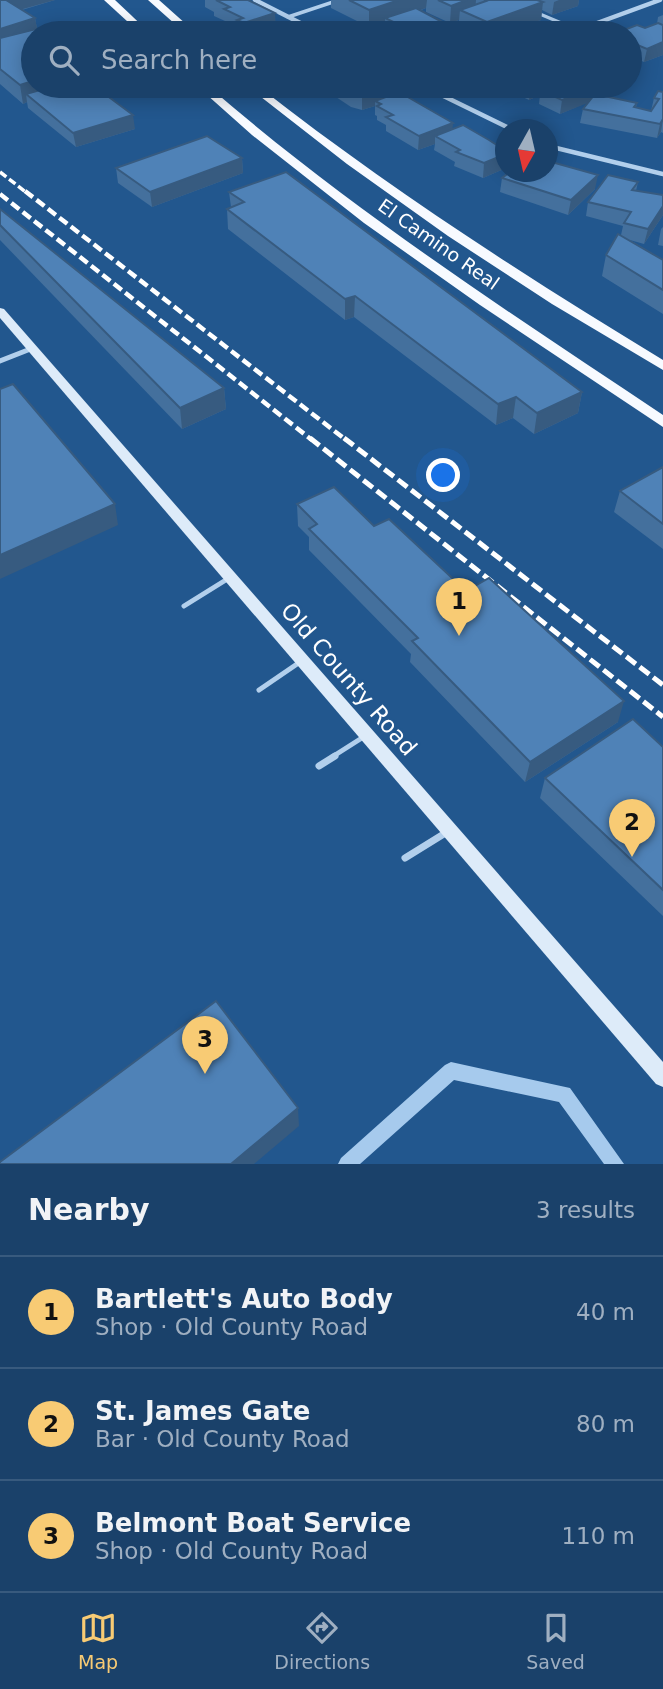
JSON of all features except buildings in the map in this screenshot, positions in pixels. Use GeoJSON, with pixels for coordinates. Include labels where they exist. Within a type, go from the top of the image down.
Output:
{"type":"FeatureCollection","features":[{"type":"Feature","properties":{"kind":"main road"},"geometry":{"type":"LineString","coordinates":[[109,0],[132,21]]}},
{"type":"Feature","properties":{"kind":"main road"},"geometry":{"type":"LineString","coordinates":[[153,0],[177,21]]}},
{"type":"Feature","properties":{"kind":"main road","name":"El Camino Real"},"geometry":{"type":"LineString","coordinates":[[216,98],[280,152],[365,215],[663,422]]}},
{"type":"Feature","properties":{"kind":"main road","name":"El Camino Real"},"geometry":{"type":"LineString","coordinates":[[267,98],[346,159],[466,243],[663,366]]}},
{"type":"Feature","properties":{"kind":"main road","name":"Old County Road"},"geometry":{"type":"LineString","coordinates":[[0,311],[663,1077]]}},
{"type":"Feature","properties":{"kind":"street"},"geometry":{"type":"LineString","coordinates":[[255,0],[296,21]]}},
{"type":"Feature","properties":{"kind":"street"},"geometry":{"type":"LineString","coordinates":[[603,21],[660,0]]}},
{"type":"Feature","properties":{"kind":"street"},"geometry":{"type":"LineString","coordinates":[[448,98],[495,121]]}},
{"type":"Feature","properties":{"kind":"street"},"geometry":{"type":"LineString","coordinates":[[558,148],[663,174]]}},
{"type":"Feature","properties":{"kind":"street"},"geometry":{"type":"LineString","coordinates":[[0,361],[33,348]]}},
{"type":"Feature","properties":{"kind":"lane"},"geometry":{"type":"LineString","coordinates":[[288,17],[339,0]]}},
{"type":"Feature","properties":{"kind":"lane"},"geometry":{"type":"LineString","coordinates":[[531,10],[557,21]]}},
{"type":"Feature","properties":{"kind":"lane"},"geometry":{"type":"LineString","coordinates":[[184,606],[232,577]]}},
{"type":"Feature","properties":{"kind":"lane"},"geometry":{"type":"LineString","coordinates":[[259,690],[304,660]]}},
{"type":"Feature","properties":{"kind":"lane"},"geometry":{"type":"LineString","coordinates":[[319,766],[368,734]]}},
{"type":"Feature","properties":{"kind":"lane"},"geometry":{"type":"LineString","coordinates":[[405,858],[450,830]]}},
{"type":"Feature","properties":{"kind":"waterway"},"geometry":{"type":"LineString","coordinates":[[347,1164],[451,1071],[564,1094],[615,1164]]}},
{"type":"Feature","properties":{"kind":"railway"},"geometry":{"type":"LineString","coordinates":[[0,172],[27,193]]}},
{"type":"Feature","properties":{"kind":"railway"},"geometry":{"type":"LineString","coordinates":[[25,191],[346,440]]}},
{"type":"Feature","properties":{"kind":"railway"},"geometry":{"type":"LineString","coordinates":[[0,194],[312,440]]}},
{"type":"Feature","properties":{"kind":"railway"},"geometry":{"type":"LineString","coordinates":[[310,438],[663,717]]}},
{"type":"Feature","properties":{"kind":"railway"},"geometry":{"type":"LineString","coordinates":[[344,438],[663,685]]}},
{"type":"Feature","properties":{"kind":"place","name":"Bartlett's Auto Body"},"geometry":{"type":"Point","coordinates":[459,636]}},
{"type":"Feature","properties":{"kind":"place","name":"St. James Gate"},"geometry":{"type":"Point","coordinates":[632,857]}},
{"type":"Feature","properties":{"kind":"place","name":"Belmont Boat Service"},"geometry":{"type":"Point","coordinates":[205,1074]}}]}
